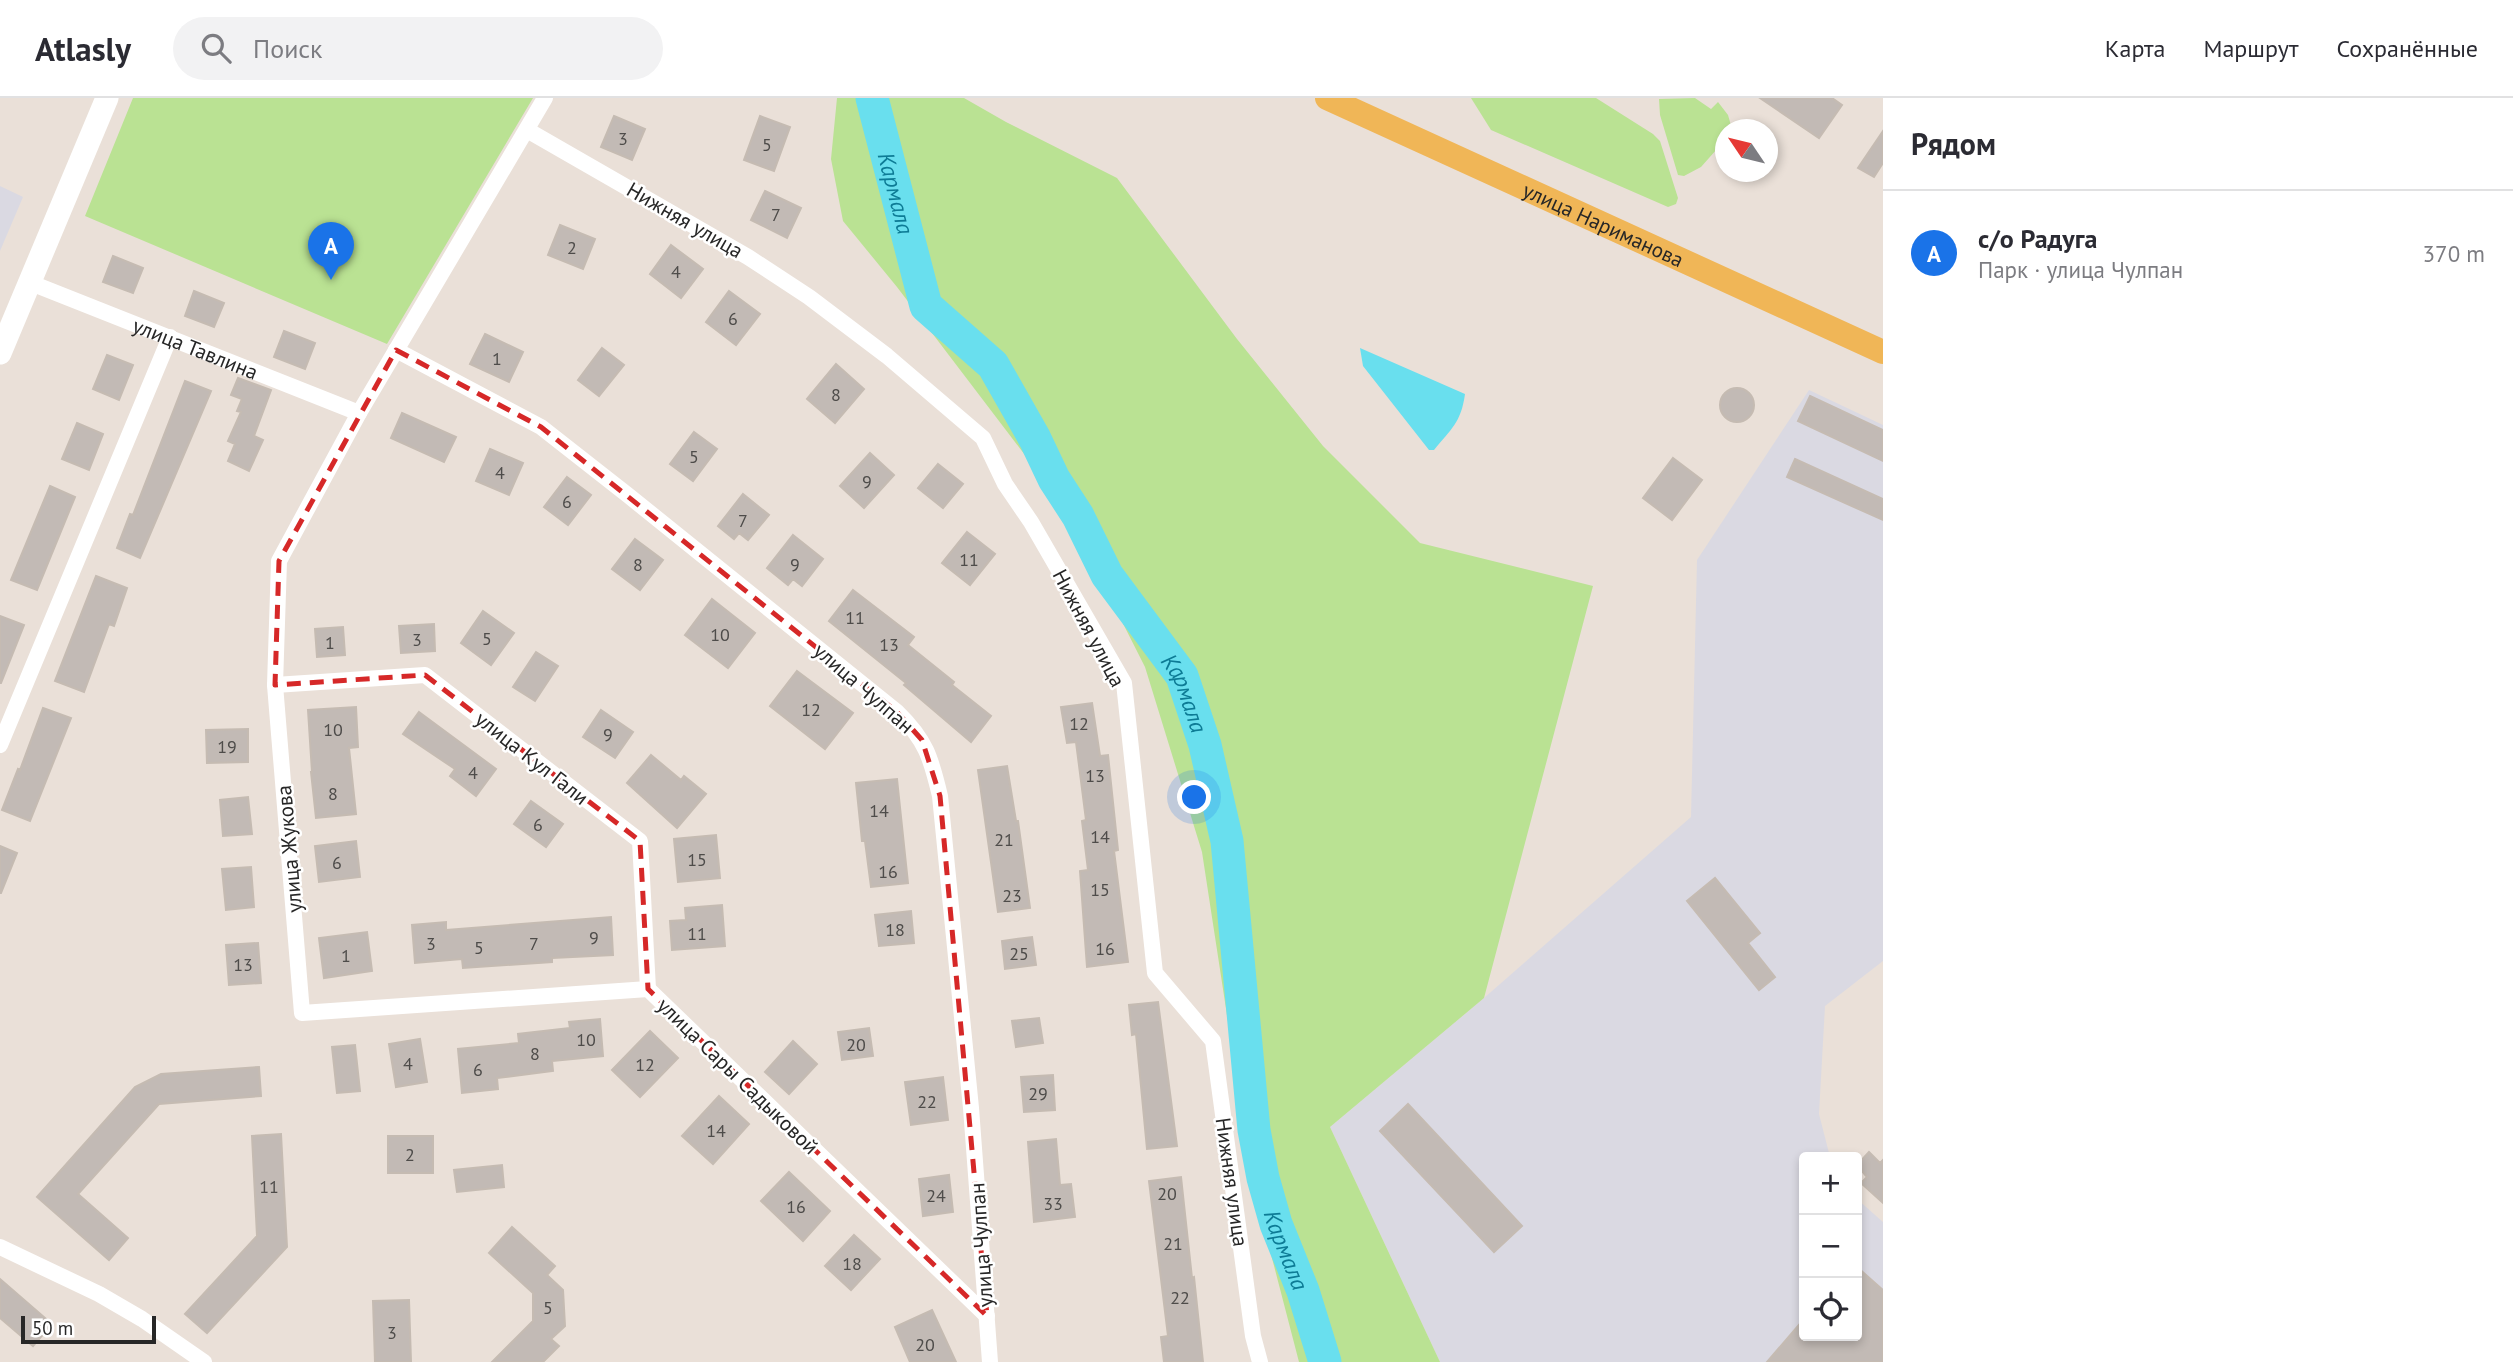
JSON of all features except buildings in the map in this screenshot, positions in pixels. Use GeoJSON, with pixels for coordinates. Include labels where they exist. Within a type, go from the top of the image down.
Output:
{"type":"FeatureCollection","features":[{"type":"Feature","properties":{"kind":"main road"},"geometry":{"type":"LineString","coordinates":[[0,353],[107,98]]}},
{"type":"Feature","properties":{"kind":"main road","name":"улица Нариманова"},"geometry":{"type":"LineString","coordinates":[[1326,98],[1883,352]]}},
{"type":"Feature","properties":{"kind":"street","name":"улица Жукова"},"geometry":{"type":"LineString","coordinates":[[302,1013],[275,685],[279,561],[359,414],[545,98]]}},
{"type":"Feature","properties":{"kind":"street","name":"Нижняя улица"},"geometry":{"type":"LineString","coordinates":[[527,130],[736,250],[809,297],[868,340],[983,438],[1004,484],[1031,522],[1124,683],[1155,973],[1213,1041],[1253,1336],[1260,1362]]}},
{"type":"Feature","properties":{"kind":"street","name":"улица Тавлина"},"geometry":{"type":"LineString","coordinates":[[31,283],[359,414]]}},
{"type":"Feature","properties":{"kind":"street"},"geometry":{"type":"LineString","coordinates":[[0,746],[170,337]]}},
{"type":"Feature","properties":{"kind":"street","name":"улица Чулпан"},"geometry":{"type":"LineString","coordinates":[[396,350],[541,428],[897,712],[922,740],[933,765],[940,796],[971,1108],[990,1362]]}},
{"type":"Feature","properties":{"kind":"street","name":"улица Кул Гали"},"geometry":{"type":"LineString","coordinates":[[275,685],[425,675],[640,841],[648,989]]}},
{"type":"Feature","properties":{"kind":"street","name":"улица Сары Садыковой"},"geometry":{"type":"LineString","coordinates":[[302,1013],[648,989],[987,1316]]}},
{"type":"Feature","properties":{"kind":"street"},"geometry":{"type":"LineString","coordinates":[[0,1247],[99,1294],[142,1319],[204,1362]]}},
{"type":"Feature","properties":{"kind":"highlighted area"},"geometry":{"type":"Polygon","coordinates":[[[396,350],[541,427],[897,712],[922,740],[940,796],[987,1316],[648,989],[640,841],[425,675],[275,685],[279,561],[396,350]]]}},
{"type":"Feature","properties":{"kind":"shaded area"},"geometry":{"type":"Polygon","coordinates":[[[0,186],[23,197],[0,251],[0,186]]]}},
{"type":"Feature","properties":{"kind":"shaded area"},"geometry":{"type":"Polygon","coordinates":[[[1809,390],[1883,425],[1883,961],[1825,1006],[1819,1114],[1829,1152],[1799,1152],[1799,1341],[1862,1341],[1862,1203],[1883,1222],[1883,1362],[1440,1362],[1330,1127],[1484,998],[1691,817],[1697,560],[1809,390]]]}},
{"type":"Feature","properties":{"kind":"green space"},"geometry":{"type":"Polygon","coordinates":[[[133,98],[533,98],[387,344],[85,216],[133,98]]]}},
{"type":"Feature","properties":{"kind":"green space"},"geometry":{"type":"Polygon","coordinates":[[[837,98],[964,98],[1117,178],[1237,339],[1323,446],[1420,543],[1593,586],[1484,998],[1330,1127],[1440,1362],[1299,1362],[1253,1185],[1202,852],[1145,667],[1063,505],[897,287],[843,221],[831,159],[837,98]]]}},
{"type":"Feature","properties":{"kind":"green space"},"geometry":{"type":"Polygon","coordinates":[[[1471,98],[1596,98],[1660,141],[1678,198],[1676,204],[1668,207],[1491,130],[1471,98]]]}},
{"type":"Feature","properties":{"kind":"green space"},"geometry":{"type":"Polygon","coordinates":[[[1695,98],[1711,109],[1718,102],[1728,115],[1729,119],[1715,119],[1715,151],[1701,167],[1684,176],[1678,175],[1660,115],[1659,99],[1695,98]]]}},
{"type":"Feature","properties":{"kind":"water"},"geometry":{"type":"Polygon","coordinates":[[[1360,348],[1465,394],[1458,419],[1434,450],[1429,450],[1363,366],[1360,348]]]}},
{"type":"Feature","properties":{"kind":"waterway","name":"Кармала"},"geometry":{"type":"LineString","coordinates":[[872,98],[926,306],[993,365],[1035,439],[1054,479],[1078,516],[1107,575],[1182,676],[1205,745],[1227,841],[1254,1130],[1263,1178],[1276,1224],[1303,1291],[1325,1362]]}},
{"type":"Feature","properties":{"kind":"place","name":"с/о Радуга"},"geometry":{"type":"Point","coordinates":[331,280]}}]}
